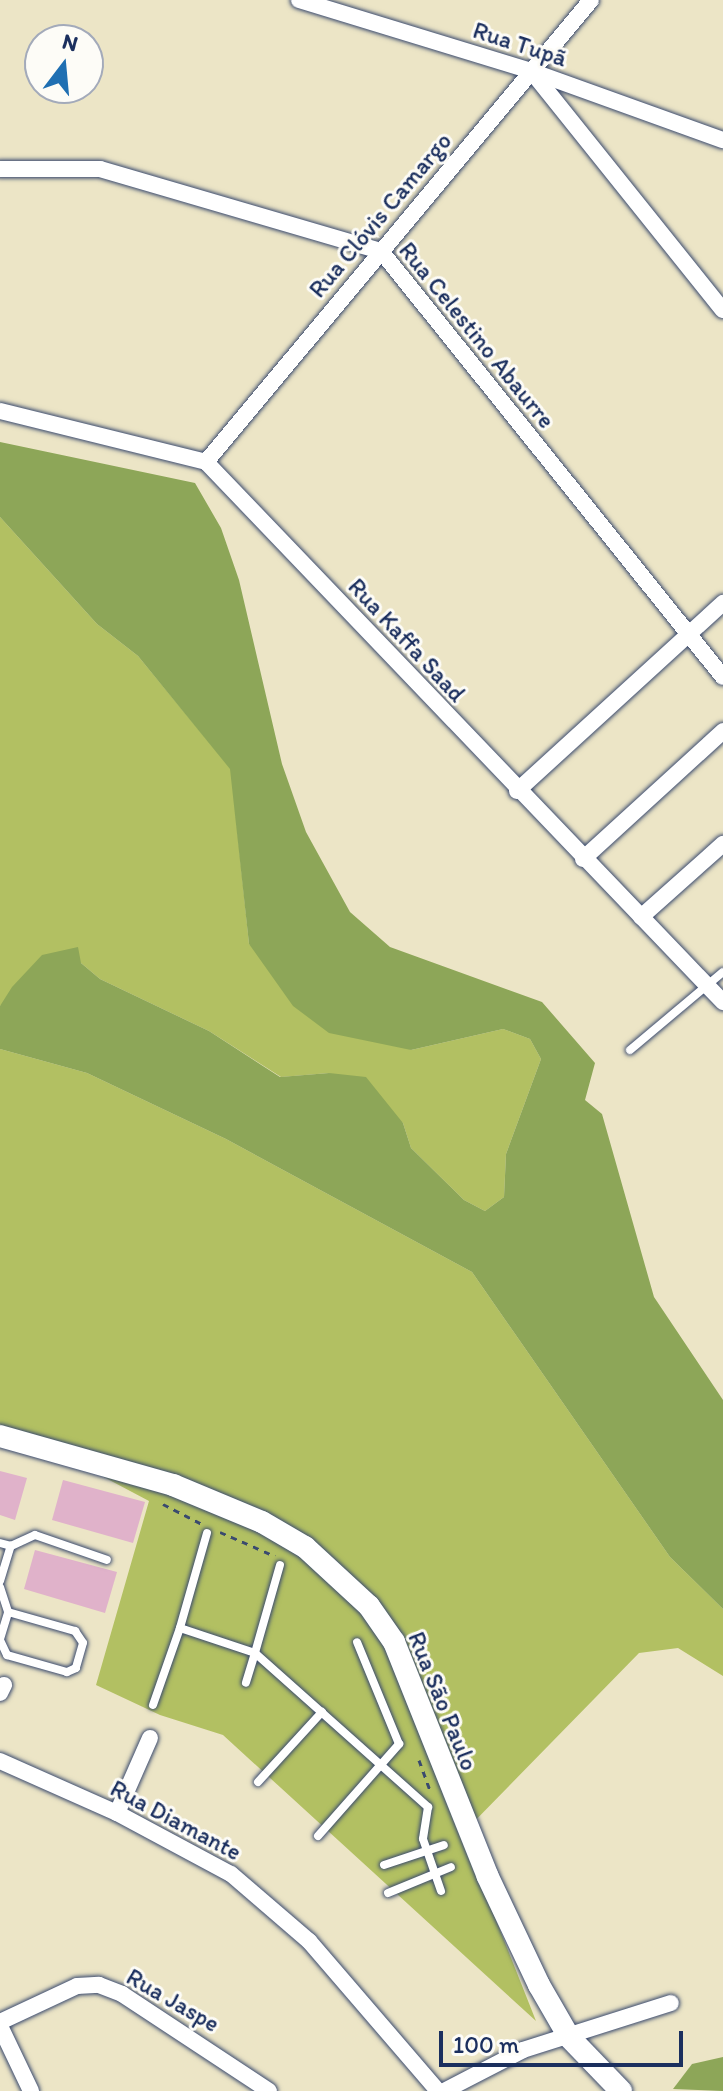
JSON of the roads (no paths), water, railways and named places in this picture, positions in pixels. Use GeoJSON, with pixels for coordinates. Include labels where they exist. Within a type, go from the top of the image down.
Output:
{"type":"FeatureCollection","features":[{"type":"Feature","properties":{"kind":"street","name":"Rua Tupã"},"geometry":{"type":"LineString","coordinates":[[299,0],[531,71],[723,140]]}},
{"type":"Feature","properties":{"kind":"street","name":"Rua Clóvis Camargo"},"geometry":{"type":"LineString","coordinates":[[206,462],[591,0]]}},
{"type":"Feature","properties":{"kind":"street"},"geometry":{"type":"LineString","coordinates":[[531,71],[723,310]]}},
{"type":"Feature","properties":{"kind":"street","name":"Rua Celestino Abaurre"},"geometry":{"type":"LineString","coordinates":[[0,169],[100,169],[381,251],[685,636],[723,677]]}},
{"type":"Feature","properties":{"kind":"street"},"geometry":{"type":"LineString","coordinates":[[0,411],[206,462]]}},
{"type":"Feature","properties":{"kind":"street","name":"Rua Kaffa Saad"},"geometry":{"type":"LineString","coordinates":[[206,462],[517,791],[723,1002]]}},
{"type":"Feature","properties":{"kind":"street"},"geometry":{"type":"LineString","coordinates":[[517,791],[723,603]]}},
{"type":"Feature","properties":{"kind":"street"},"geometry":{"type":"LineString","coordinates":[[583,859],[723,731]]}},
{"type":"Feature","properties":{"kind":"street"},"geometry":{"type":"LineString","coordinates":[[641,917],[723,844]]}},
{"type":"Feature","properties":{"kind":"street","name":"Rua São Paulo"},"geometry":{"type":"LineString","coordinates":[[0,1436],[173,1485],[262,1522],[305,1547],[369,1606],[394,1642],[487,1875],[569,2037],[621,2091]]}},
{"type":"Feature","properties":{"kind":"street"},"geometry":{"type":"LineString","coordinates":[[117,1813],[150,1738]]}},
{"type":"Feature","properties":{"kind":"street","name":"Rua Diamante"},"geometry":{"type":"LineString","coordinates":[[0,1761],[117,1813],[231,1874],[309,1941],[441,2091]]}},
{"type":"Feature","properties":{"kind":"street","name":"Rua Jaspe"},"geometry":{"type":"LineString","coordinates":[[0,2024],[77,1986],[99,1985],[122,1994],[269,2091]]}},
{"type":"Feature","properties":{"kind":"street"},"geometry":{"type":"LineString","coordinates":[[441,2091],[523,2050],[671,2003]]}},
{"type":"Feature","properties":{"kind":"street"},"geometry":{"type":"LineString","coordinates":[[0,2024],[31,2091]]}},
{"type":"Feature","properties":{"kind":"lane"},"geometry":{"type":"LineString","coordinates":[[630,1050],[723,972]]}},
{"type":"Feature","properties":{"kind":"lane"},"geometry":{"type":"LineString","coordinates":[[153,1705],[180,1628],[207,1533]]}},
{"type":"Feature","properties":{"kind":"lane"},"geometry":{"type":"LineString","coordinates":[[0,1543],[11,1546],[35,1535],[107,1560]]}},
{"type":"Feature","properties":{"kind":"lane"},"geometry":{"type":"LineString","coordinates":[[8,1612],[75,1631],[82,1636],[80,1661],[67,1672],[7,1655],[0,1640],[8,1612],[0,1584],[11,1546]]}},
{"type":"Feature","properties":{"kind":"lane"},"geometry":{"type":"LineString","coordinates":[[246,1683],[281,1562]]}},
{"type":"Feature","properties":{"kind":"lane"},"geometry":{"type":"LineString","coordinates":[[180,1628],[255,1653],[428,1807],[426,1851],[441,1891]]}},
{"type":"Feature","properties":{"kind":"lane"},"geometry":{"type":"LineString","coordinates":[[318,1836],[397,1749],[400,1737],[357,1642]]}},
{"type":"Feature","properties":{"kind":"lane"},"geometry":{"type":"LineString","coordinates":[[258,1782],[322,1712]]}},
{"type":"Feature","properties":{"kind":"lane"},"geometry":{"type":"LineString","coordinates":[[384,1865],[444,1845]]}},
{"type":"Feature","properties":{"kind":"lane"},"geometry":{"type":"LineString","coordinates":[[388,1893],[451,1867]]}}]}
